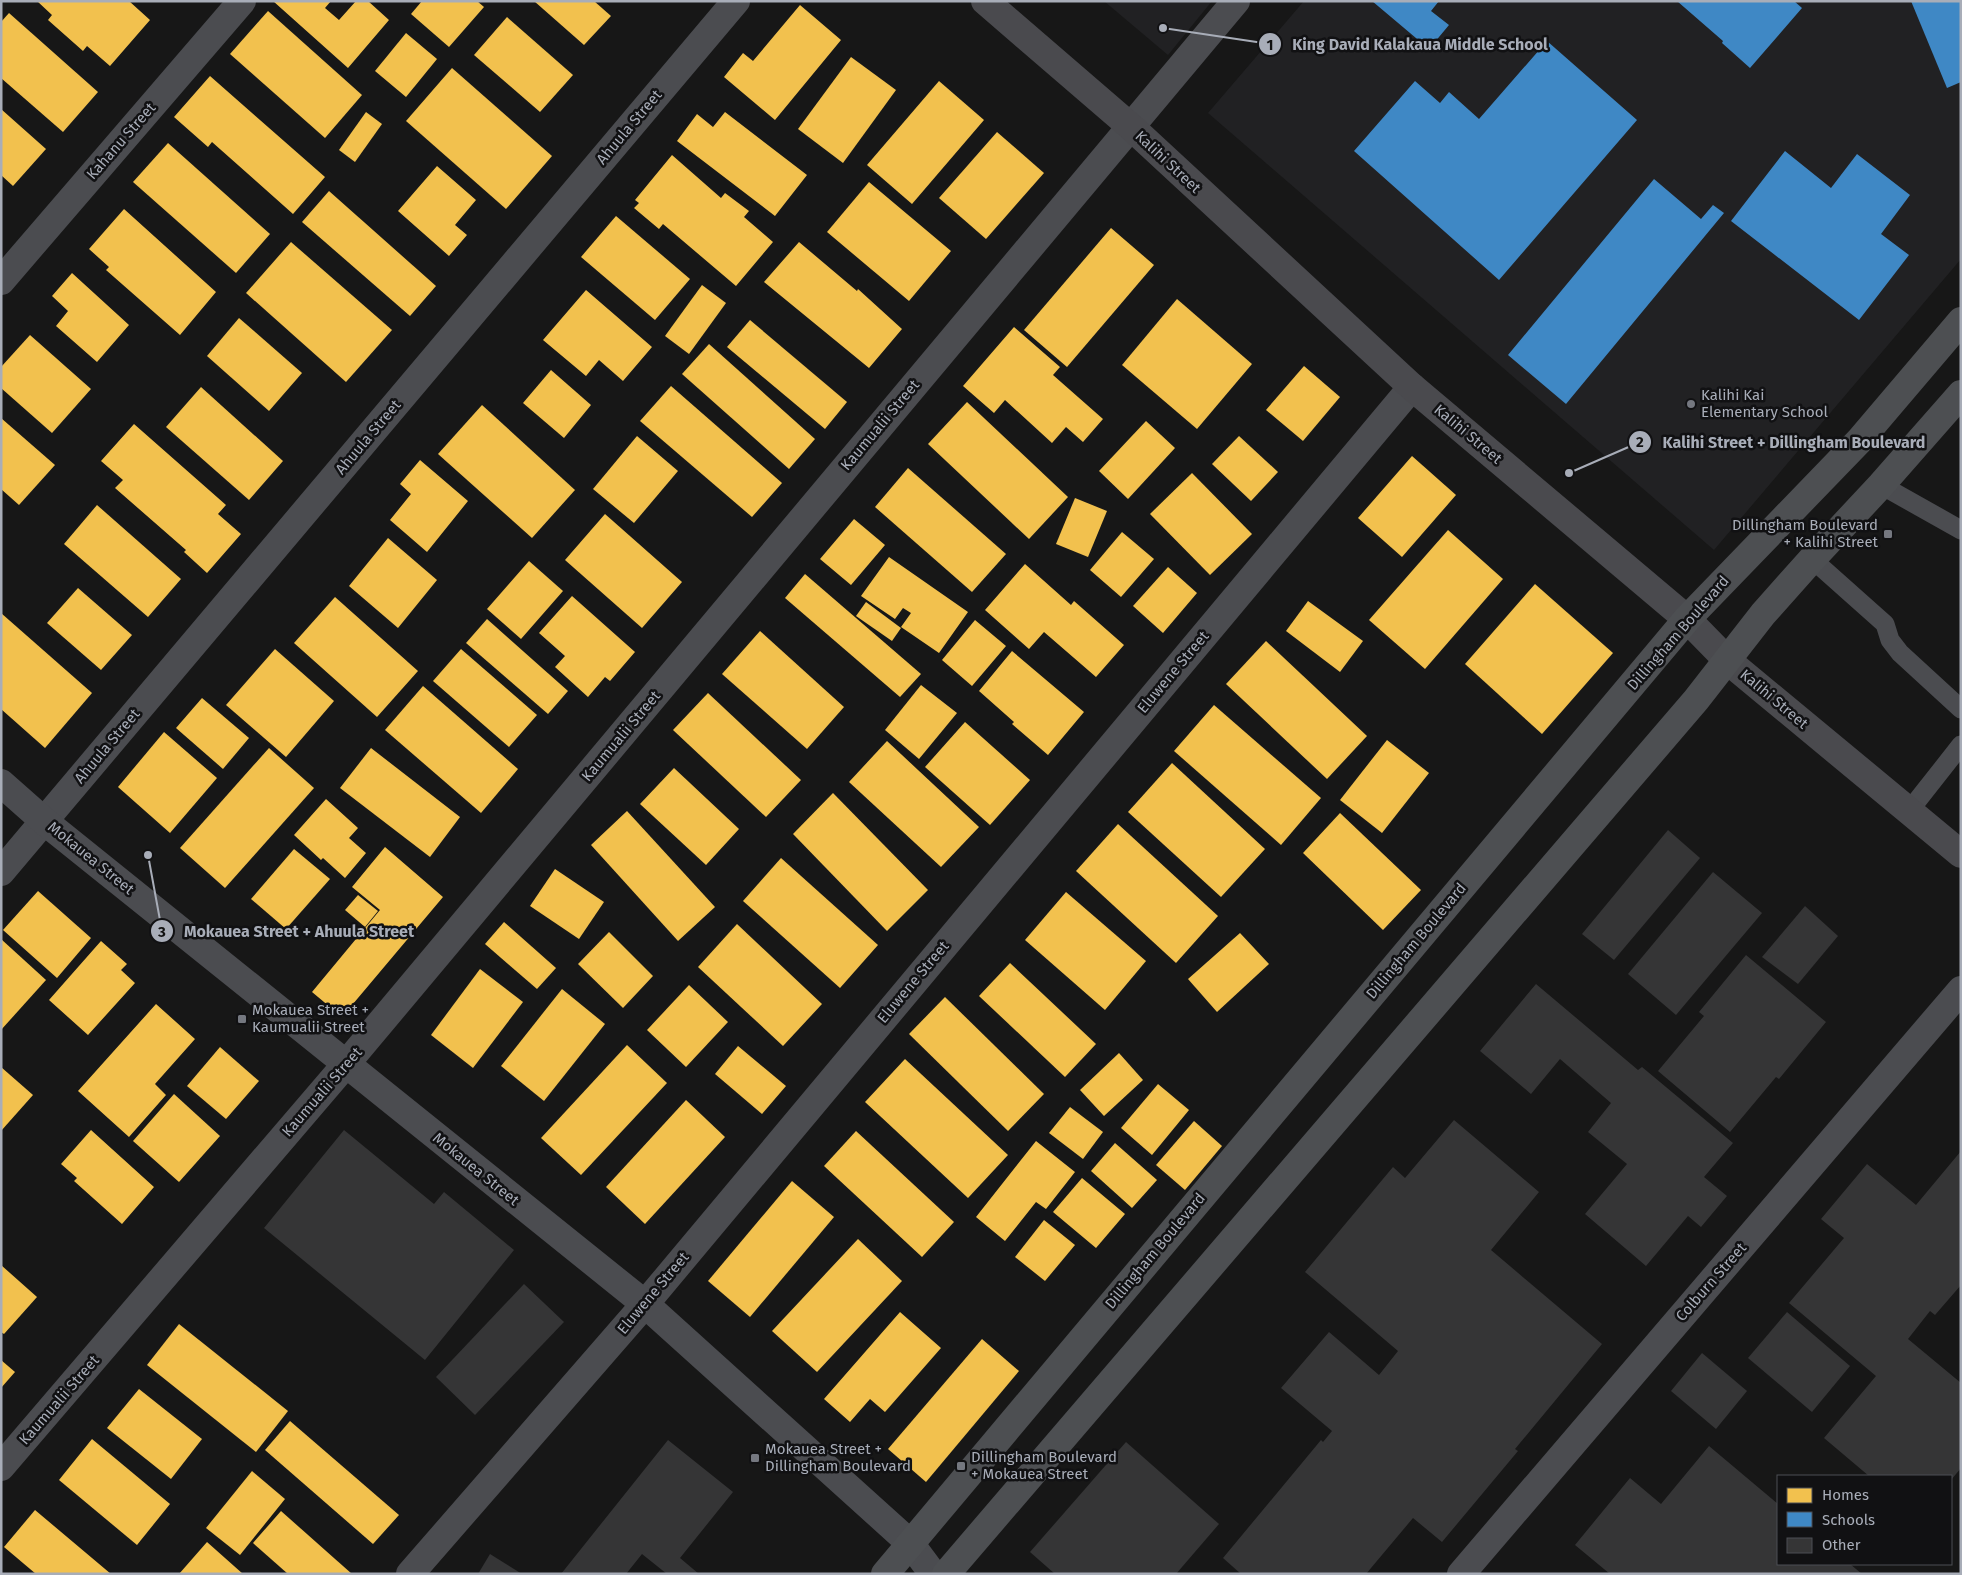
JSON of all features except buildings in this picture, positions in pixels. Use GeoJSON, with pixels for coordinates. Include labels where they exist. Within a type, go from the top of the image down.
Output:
{"type":"FeatureCollection","features":[{"type":"Feature","properties":{"kind":"main road","name":"Kalihi Street"},"geometry":{"type":"LineString","coordinates":[[985,1],[1130,126],[1412,386],[1687,619],[1728,661],[1961,854]]}},
{"type":"Feature","properties":{"kind":"main road","name":"Dillingham Boulevard"},"geometry":{"type":"LineString","coordinates":[[885,1574],[1687,619],[1859,441],[1961,321]]}},
{"type":"Feature","properties":{"kind":"main road"},"geometry":{"type":"LineString","coordinates":[[946,1574],[1696,700],[1763,614],[1961,394]]}},
{"type":"Feature","properties":{"kind":"street","name":"Kahanu Street"},"geometry":{"type":"LineString","coordinates":[[1,281],[242,1]]}},
{"type":"Feature","properties":{"kind":"street","name":"Ahuula Street"},"geometry":{"type":"LineString","coordinates":[[1,872],[736,1]]}},
{"type":"Feature","properties":{"kind":"street","name":"Kaumualii Street"},"geometry":{"type":"LineString","coordinates":[[1,1467],[346,1064],[1236,1]]}},
{"type":"Feature","properties":{"kind":"street","name":"Eluwene Street"},"geometry":{"type":"LineString","coordinates":[[410,1574],[644,1304],[1412,386]]}},
{"type":"Feature","properties":{"kind":"street","name":"Mokauea Street"},"geometry":{"type":"LineString","coordinates":[[1,783],[44,821],[644,1304],[910,1543],[933,1574]]}},
{"type":"Feature","properties":{"kind":"street","name":"Colburn Street"},"geometry":{"type":"LineString","coordinates":[[1461,1574],[1961,990]]}},
{"type":"Feature","properties":{"kind":"lane"},"geometry":{"type":"LineString","coordinates":[[1881,485],[1961,530]]}},
{"type":"Feature","properties":{"kind":"lane"},"geometry":{"type":"LineString","coordinates":[[1812,559],[1885,624],[1890,640],[1900,652],[1961,709]]}},
{"type":"Feature","properties":{"kind":"lane"},"geometry":{"type":"LineString","coordinates":[[1910,811],[1961,745]]}},
{"type":"Feature","properties":{"kind":"shaded area"},"geometry":{"type":"Polygon","coordinates":[[[1104,1],[1212,1],[1168,55],[1104,1]]]}},
{"type":"Feature","properties":{"kind":"shaded area","name":"Kalihi Kai Elementary School"},"geometry":{"type":"Polygon","coordinates":[[[1304,1],[1961,1],[1961,259],[1714,550],[1208,113],[1304,1]]]}},
{"type":"Feature","properties":{"kind":"place","name":"King David Kalakaua Middle School"},"geometry":{"type":"Point","coordinates":[1163,28]}},
{"type":"Feature","properties":{"kind":"place","name":"Kalihi Kai Elementary School"},"geometry":{"type":"Point","coordinates":[1691,404]}},
{"type":"Feature","properties":{"kind":"place","name":"Kalihi Street + Dillingham Boulevard"},"geometry":{"type":"Point","coordinates":[1569,473]}},
{"type":"Feature","properties":{"kind":"place","name":"Dillingham Boulevard + Kalihi Street"},"geometry":{"type":"Point","coordinates":[1888,534]}},
{"type":"Feature","properties":{"kind":"place","name":"Mokauea Street + Ahuula Street"},"geometry":{"type":"Point","coordinates":[148,855]}},
{"type":"Feature","properties":{"kind":"place","name":"Mokauea Street + Kaumualii Street"},"geometry":{"type":"Point","coordinates":[242,1019]}},
{"type":"Feature","properties":{"kind":"place","name":"Mokauea Street + Dillingham Boulevard"},"geometry":{"type":"Point","coordinates":[755,1458]}},
{"type":"Feature","properties":{"kind":"place","name":"Dillingham Boulevard + Mokauea Street"},"geometry":{"type":"Point","coordinates":[961,1466]}}]}
